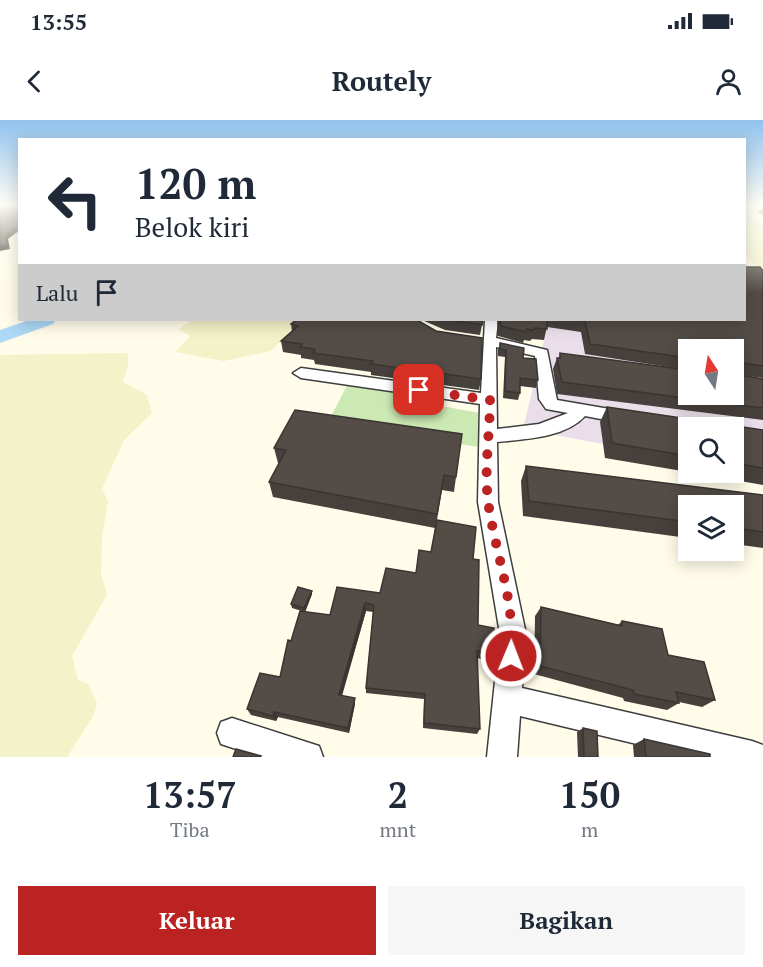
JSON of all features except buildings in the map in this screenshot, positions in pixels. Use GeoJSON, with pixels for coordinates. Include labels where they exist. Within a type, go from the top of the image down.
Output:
{"type":"FeatureCollection","features":[{"type":"Feature","properties":{"kind":"street"},"geometry":{"type":"LineString","coordinates":[[502,757],[513,634],[505,578],[488,502],[490,400],[487,337],[538,350],[549,357],[549,402],[558,408],[638,419]]}},
{"type":"Feature","properties":{"kind":"street"},"geometry":{"type":"LineString","coordinates":[[301,373],[490,400]]}},
{"type":"Feature","properties":{"kind":"street"},"geometry":{"type":"LineString","coordinates":[[490,436],[548,429],[574,418],[580,411]]}},
{"type":"Feature","properties":{"kind":"street"},"geometry":{"type":"LineString","coordinates":[[507,699],[752,756]]}},
{"type":"Feature","properties":{"kind":"street"},"geometry":{"type":"LineString","coordinates":[[232,733],[308,757]]}},
{"type":"Feature","properties":{"kind":"shaded area"},"geometry":{"type":"Polygon","coordinates":[[[746,234],[763,234],[763,274],[748,258],[746,234]]]}},
{"type":"Feature","properties":{"kind":"shaded area"},"geometry":{"type":"Polygon","coordinates":[[[763,278],[763,474],[744,444],[744,417],[678,417],[678,458],[523,429],[549,321],[746,321],[746,316],[763,278]]]}},
{"type":"Feature","properties":{"kind":"shaded area"},"geometry":{"type":"Polygon","coordinates":[[[191,321],[301,321],[271,351],[224,361],[175,352],[190,336],[179,329],[191,321]]]}},
{"type":"Feature","properties":{"kind":"shaded area"},"geometry":{"type":"Polygon","coordinates":[[[128,353],[128,365],[123,382],[147,395],[152,413],[124,440],[102,489],[108,501],[102,538],[101,573],[107,595],[72,656],[78,680],[88,684],[97,703],[94,715],[67,757],[0,757],[0,355],[128,353]]]}},
{"type":"Feature","properties":{"kind":"green space"},"geometry":{"type":"Polygon","coordinates":[[[349,382],[430,394],[430,404],[480,413],[479,447],[374,431],[331,416],[349,382]]]}},
{"type":"Feature","properties":{"kind":"waterway"},"geometry":{"type":"LineString","coordinates":[[0,337],[43,321]]}},
{"type":"Feature","properties":{"kind":"route"},"geometry":{"type":"LineString","coordinates":[[419,390],[490,400],[488,502],[499,550],[513,634],[511,656]]}}]}
